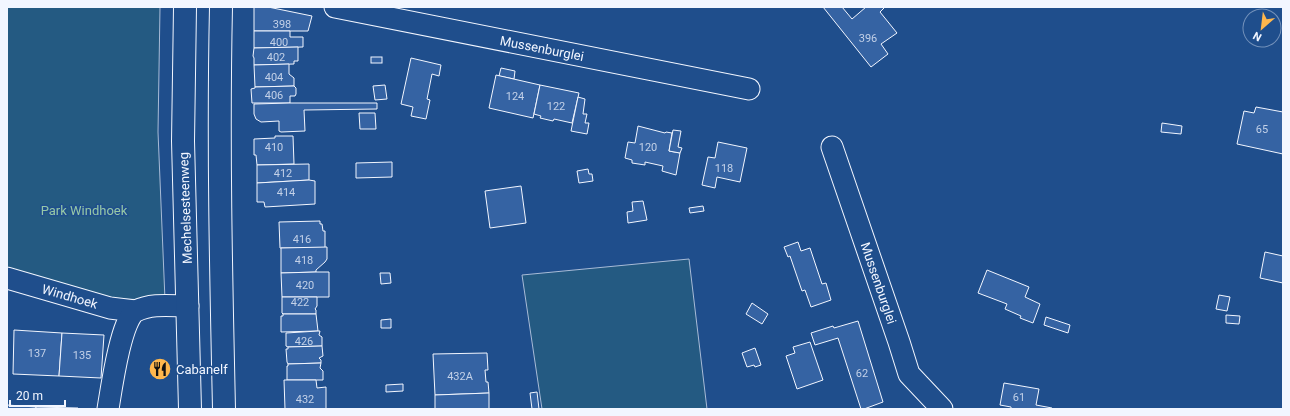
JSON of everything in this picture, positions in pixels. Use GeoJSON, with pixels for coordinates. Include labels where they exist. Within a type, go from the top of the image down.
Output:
{"type":"FeatureCollection","features":[{"type":"Feature","properties":{"kind":"main road","name":"Mechelsesteenweg"},"geometry":{"type":"LineString","coordinates":[[185,7],[183,141],[190,409]]}},
{"type":"Feature","properties":{"kind":"main road"},"geometry":{"type":"LineString","coordinates":[[221,7],[219,180],[224,409]]}},
{"type":"Feature","properties":{"kind":"street","name":"Mussenburglei"},"geometry":{"type":"LineString","coordinates":[[335,7],[749,89]]}},
{"type":"Feature","properties":{"kind":"street","name":"Mussenburglei"},"geometry":{"type":"LineString","coordinates":[[832,147],[909,374],[942,409]]}},
{"type":"Feature","properties":{"kind":"street","name":"Windhoek"},"geometry":{"type":"LineString","coordinates":[[7,278],[110,308],[134,311]]}},
{"type":"Feature","properties":{"kind":"street"},"geometry":{"type":"LineString","coordinates":[[108,409],[116,359],[126,324],[134,311],[149,306],[188,306]]}},
{"type":"Feature","properties":{"kind":"green space","name":"Park Windhoek"},"geometry":{"type":"Polygon","coordinates":[[[7,7],[160,7],[158,132],[165,300],[114,299],[7,268],[7,7]]]}},
{"type":"Feature","properties":{"kind":"green space"},"geometry":{"type":"Polygon","coordinates":[[[689,259],[707,409],[542,409],[522,275],[689,259]]]}},
{"type":"Feature","properties":{"kind":"building"},"geometry":{"type":"Polygon","coordinates":[[[254,7],[268,7],[312,16],[308,31],[254,31],[254,7]]]}},
{"type":"Feature","properties":{"kind":"building"},"geometry":{"type":"Polygon","coordinates":[[[823,7],[842,7],[852,19],[866,7],[885,7],[880,12],[897,33],[881,44],[888,54],[871,67],[823,7]]]}},
{"type":"Feature","properties":{"kind":"building"},"geometry":{"type":"Polygon","coordinates":[[[254,31],[290,31],[290,37],[303,37],[303,47],[254,48],[254,31]]]}},
{"type":"Feature","properties":{"kind":"building"},"geometry":{"type":"Polygon","coordinates":[[[298,47],[298,61],[294,61],[294,64],[254,65],[254,48],[298,47]]]}},
{"type":"Feature","properties":{"kind":"building"},"geometry":{"type":"Polygon","coordinates":[[[371,57],[382,57],[382,63],[371,63],[371,57]]]}},
{"type":"Feature","properties":{"kind":"building"},"geometry":{"type":"Polygon","coordinates":[[[411,58],[441,65],[439,76],[432,74],[427,99],[430,100],[426,119],[411,116],[413,107],[401,104],[411,58]]]}},
{"type":"Feature","properties":{"kind":"building"},"geometry":{"type":"Polygon","coordinates":[[[289,64],[289,74],[294,78],[294,86],[255,87],[254,65],[289,64]]]}},
{"type":"Feature","properties":{"kind":"building"},"geometry":{"type":"Polygon","coordinates":[[[501,68],[515,71],[514,79],[499,76],[501,68]]]}},
{"type":"Feature","properties":{"kind":"building"},"geometry":{"type":"Polygon","coordinates":[[[496,75],[540,85],[533,118],[489,108],[496,75]]]}},
{"type":"Feature","properties":{"kind":"building"},"geometry":{"type":"Polygon","coordinates":[[[385,85],[387,99],[375,100],[373,86],[385,85]]]}},
{"type":"Feature","properties":{"kind":"building"},"geometry":{"type":"Polygon","coordinates":[[[540,85],[579,93],[572,123],[540,118],[541,116],[534,114],[540,85]]]}},
{"type":"Feature","properties":{"kind":"building"},"geometry":{"type":"Polygon","coordinates":[[[294,86],[296,88],[296,94],[295,96],[290,96],[290,103],[252,103],[251,89],[255,87],[294,86]]]}},
{"type":"Feature","properties":{"kind":"building"},"geometry":{"type":"Polygon","coordinates":[[[578,97],[585,99],[583,114],[587,114],[585,123],[589,123],[587,134],[571,131],[578,97]]]}},
{"type":"Feature","properties":{"kind":"building"},"geometry":{"type":"Polygon","coordinates":[[[377,103],[377,109],[304,110],[305,131],[281,132],[279,131],[279,121],[261,122],[256,119],[254,114],[254,104],[377,103]]]}},
{"type":"Feature","properties":{"kind":"building"},"geometry":{"type":"Polygon","coordinates":[[[1256,107],[1283,112],[1283,154],[1237,144],[1244,111],[1254,113],[1256,107]]]}},
{"type":"Feature","properties":{"kind":"building"},"geometry":{"type":"Polygon","coordinates":[[[359,113],[375,113],[376,129],[360,129],[359,113]]]}},
{"type":"Feature","properties":{"kind":"building"},"geometry":{"type":"Polygon","coordinates":[[[1162,123],[1182,126],[1181,134],[1161,132],[1162,123]]]}},
{"type":"Feature","properties":{"kind":"building"},"geometry":{"type":"Polygon","coordinates":[[[638,126],[665,133],[672,133],[669,151],[680,153],[676,175],[662,171],[663,166],[645,162],[645,165],[632,163],[632,160],[625,158],[628,142],[635,143],[638,126]]]}},
{"type":"Feature","properties":{"kind":"building"},"geometry":{"type":"Polygon","coordinates":[[[673,130],[681,131],[678,147],[682,148],[680,153],[669,151],[673,130]]]}},
{"type":"Feature","properties":{"kind":"building"},"geometry":{"type":"Polygon","coordinates":[[[275,136],[293,136],[294,164],[257,165],[256,155],[254,155],[254,139],[275,138],[275,136]]]}},
{"type":"Feature","properties":{"kind":"building"},"geometry":{"type":"Polygon","coordinates":[[[718,142],[747,148],[740,182],[717,177],[715,188],[702,185],[708,157],[715,158],[718,142]]]}},
{"type":"Feature","properties":{"kind":"building"},"geometry":{"type":"Polygon","coordinates":[[[392,162],[392,177],[356,178],[356,163],[392,162]]]}},
{"type":"Feature","properties":{"kind":"building"},"geometry":{"type":"Polygon","coordinates":[[[309,164],[309,180],[257,183],[257,165],[309,164]]]}},
{"type":"Feature","properties":{"kind":"building"},"geometry":{"type":"Polygon","coordinates":[[[588,169],[589,174],[592,174],[593,181],[579,183],[577,171],[588,169]]]}},
{"type":"Feature","properties":{"kind":"building"},"geometry":{"type":"Polygon","coordinates":[[[309,180],[315,181],[315,204],[265,207],[264,202],[257,202],[257,183],[309,180]]]}},
{"type":"Feature","properties":{"kind":"building"},"geometry":{"type":"Polygon","coordinates":[[[521,186],[526,223],[490,228],[485,191],[521,186]]]}},
{"type":"Feature","properties":{"kind":"building"},"geometry":{"type":"Polygon","coordinates":[[[643,201],[647,220],[628,223],[627,212],[633,211],[632,202],[643,201]]]}},
{"type":"Feature","properties":{"kind":"building"},"geometry":{"type":"Polygon","coordinates":[[[703,206],[704,211],[690,213],[689,208],[703,206]]]}},
{"type":"Feature","properties":{"kind":"building"},"geometry":{"type":"Polygon","coordinates":[[[320,221],[323,231],[325,231],[325,248],[280,248],[279,222],[320,221]]]}},
{"type":"Feature","properties":{"kind":"building"},"geometry":{"type":"Polygon","coordinates":[[[798,242],[801,251],[810,248],[822,284],[826,283],[831,300],[811,307],[805,290],[802,291],[790,256],[788,257],[784,247],[798,242]]]}},
{"type":"Feature","properties":{"kind":"building"},"geometry":{"type":"Polygon","coordinates":[[[327,247],[327,259],[316,270],[316,272],[281,273],[281,248],[327,247]]]}},
{"type":"Feature","properties":{"kind":"building"},"geometry":{"type":"Polygon","coordinates":[[[1265,252],[1283,256],[1283,283],[1260,278],[1265,252]]]}},
{"type":"Feature","properties":{"kind":"building"},"geometry":{"type":"Polygon","coordinates":[[[987,270],[1029,287],[1025,297],[1040,304],[1033,323],[1020,318],[1021,316],[1005,309],[1007,304],[978,293],[987,270]]]}},
{"type":"Feature","properties":{"kind":"building"},"geometry":{"type":"Polygon","coordinates":[[[329,272],[329,297],[282,297],[281,273],[329,272]]]}},
{"type":"Feature","properties":{"kind":"building"},"geometry":{"type":"Polygon","coordinates":[[[380,273],[390,273],[391,283],[381,284],[380,273]]]}},
{"type":"Feature","properties":{"kind":"building"},"geometry":{"type":"Polygon","coordinates":[[[1219,295],[1230,297],[1227,311],[1216,309],[1219,295]]]}},
{"type":"Feature","properties":{"kind":"building"},"geometry":{"type":"Polygon","coordinates":[[[282,297],[317,297],[317,306],[315,309],[316,314],[283,314],[282,297]]]}},
{"type":"Feature","properties":{"kind":"building"},"geometry":{"type":"Polygon","coordinates":[[[752,303],[768,314],[762,324],[746,314],[752,303]]]}},
{"type":"Feature","properties":{"kind":"building"},"geometry":{"type":"Polygon","coordinates":[[[283,314],[316,314],[318,331],[281,332],[281,316],[283,316],[283,314]]]}},
{"type":"Feature","properties":{"kind":"building"},"geometry":{"type":"Polygon","coordinates":[[[1226,315],[1240,316],[1239,324],[1226,323],[1226,315]]]}},
{"type":"Feature","properties":{"kind":"building"},"geometry":{"type":"Polygon","coordinates":[[[1046,317],[1070,325],[1068,333],[1044,325],[1046,317]]]}},
{"type":"Feature","properties":{"kind":"building"},"geometry":{"type":"Polygon","coordinates":[[[391,319],[391,328],[381,328],[381,320],[391,319]]]}},
{"type":"Feature","properties":{"kind":"building"},"geometry":{"type":"Polygon","coordinates":[[[858,321],[883,402],[864,409],[861,409],[838,338],[815,345],[811,333],[833,326],[834,328],[858,321]]]}},
{"type":"Feature","properties":{"kind":"building"},"geometry":{"type":"Polygon","coordinates":[[[14,330],[62,333],[59,376],[13,374],[14,330]]]}},
{"type":"Feature","properties":{"kind":"building"},"geometry":{"type":"Polygon","coordinates":[[[320,331],[319,335],[322,337],[322,346],[286,346],[286,333],[320,331]]]}},
{"type":"Feature","properties":{"kind":"building"},"geometry":{"type":"Polygon","coordinates":[[[62,333],[104,335],[101,378],[59,376],[62,333]]]}},
{"type":"Feature","properties":{"kind":"building"},"geometry":{"type":"Polygon","coordinates":[[[810,342],[823,380],[797,389],[786,356],[795,353],[793,347],[810,342]]]}},
{"type":"Feature","properties":{"kind":"building"},"geometry":{"type":"Polygon","coordinates":[[[322,346],[323,356],[319,358],[321,363],[288,364],[287,362],[286,349],[288,349],[288,347],[322,346]]]}},
{"type":"Feature","properties":{"kind":"building"},"geometry":{"type":"Polygon","coordinates":[[[755,348],[761,365],[747,367],[742,353],[755,348]]]}},
{"type":"Feature","properties":{"kind":"building"},"geometry":{"type":"Polygon","coordinates":[[[487,353],[488,370],[485,370],[489,393],[435,395],[433,354],[487,353]]]}},
{"type":"Feature","properties":{"kind":"building"},"geometry":{"type":"Polygon","coordinates":[[[321,363],[320,368],[323,371],[323,380],[287,380],[288,364],[321,363]]]}},
{"type":"Feature","properties":{"kind":"building"},"geometry":{"type":"Polygon","coordinates":[[[284,380],[316,380],[317,388],[326,387],[326,409],[285,409],[284,380]]]}},
{"type":"Feature","properties":{"kind":"building"},"geometry":{"type":"Polygon","coordinates":[[[1004,383],[1039,389],[1036,405],[1052,409],[1011,409],[1011,407],[1000,405],[1004,383]]]}},
{"type":"Feature","properties":{"kind":"building"},"geometry":{"type":"Polygon","coordinates":[[[403,384],[403,391],[386,392],[386,385],[403,384]]]}},
{"type":"Feature","properties":{"kind":"building"},"geometry":{"type":"Polygon","coordinates":[[[537,392],[539,409],[532,409],[530,393],[537,392]]]}},
{"type":"Feature","properties":{"kind":"building"},"geometry":{"type":"Polygon","coordinates":[[[489,393],[489,409],[435,409],[435,395],[489,393]]]}},
{"type":"Feature","properties":{"kind":"building"},"geometry":{"type":"Polygon","coordinates":[[[7,405],[36,407],[36,409],[7,409],[7,405]]]}},
{"type":"Feature","properties":{"kind":"building"},"geometry":{"type":"Polygon","coordinates":[[[36,407],[78,408],[78,409],[36,409],[36,407]]]}},
{"type":"Feature","properties":{"kind":"place","name":"Cabanelf"},"geometry":{"type":"Point","coordinates":[160,369]}}]}
